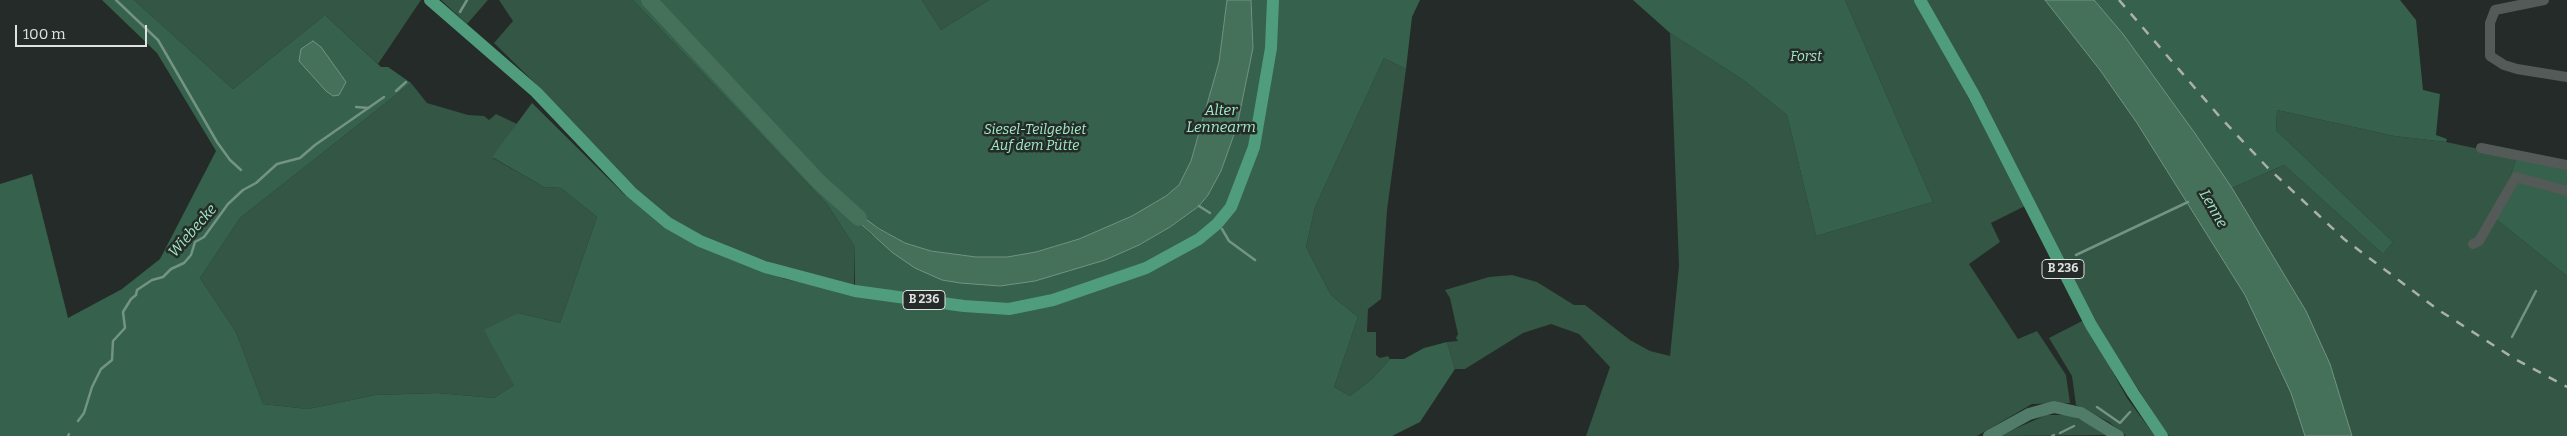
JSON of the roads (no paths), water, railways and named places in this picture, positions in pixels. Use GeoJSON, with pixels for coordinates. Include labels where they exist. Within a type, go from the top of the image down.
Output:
{"type":"FeatureCollection","features":[{"type":"Feature","properties":{"kind":"main road","name":"B 236"},"geometry":{"type":"LineString","coordinates":[[430,0],[536,92],[631,192],[668,223],[700,241],[764,267],[855,291],[964,306],[1008,309],[1054,300],[1146,268],[1191,244],[1217,224],[1231,207],[1254,147],[1271,48],[1273,0]]}},
{"type":"Feature","properties":{"kind":"main road","name":"B 236"},"geometry":{"type":"LineString","coordinates":[[1920,0],[1974,95],[2091,325],[2132,394],[2162,436]]}},
{"type":"Feature","properties":{"kind":"main road"},"geometry":{"type":"LineString","coordinates":[[1990,436],[2029,414],[2054,408],[2081,413],[2118,436]]}},
{"type":"Feature","properties":{"kind":"street"},"geometry":{"type":"LineString","coordinates":[[2544,0],[2495,10],[2490,23],[2490,56],[2504,65],[2567,77]]}},
{"type":"Feature","properties":{"kind":"street"},"geometry":{"type":"LineString","coordinates":[[2482,148],[2567,165]]}},
{"type":"Feature","properties":{"kind":"street"},"geometry":{"type":"LineString","coordinates":[[2473,244],[2479,241],[2519,178],[2567,191]]}},
{"type":"Feature","properties":{"kind":"water","name":"Alter Lennearm"},"geometry":{"type":"Polygon","coordinates":[[[1227,0],[1251,0],[1253,48],[1237,126],[1221,171],[1208,195],[1199,206],[1170,227],[1139,245],[1105,260],[1035,281],[1000,286],[960,283],[942,280],[915,268],[893,253],[841,206],[845,204],[878,228],[905,243],[931,251],[976,257],[1007,257],[1036,252],[1079,239],[1132,216],[1166,196],[1179,185],[1191,161],[1219,62],[1227,0]]]}},
{"type":"Feature","properties":{"kind":"water","name":"Lenne"},"geometry":{"type":"Polygon","coordinates":[[[2045,0],[2094,0],[2123,34],[2194,132],[2232,188],[2306,311],[2330,364],[2352,436],[2305,436],[2291,393],[2245,295],[2137,123],[2100,70],[2045,0]]]}},
{"type":"Feature","properties":{"kind":"water"},"geometry":{"type":"Polygon","coordinates":[[[313,41],[321,47],[346,82],[339,95],[333,96],[326,91],[299,61],[301,49],[313,41]]]}},
{"type":"Feature","properties":{"kind":"waterway"},"geometry":{"type":"LineString","coordinates":[[116,0],[158,40],[217,142],[230,160],[241,170]]}},
{"type":"Feature","properties":{"kind":"waterway","name":"Wiebecke"},"geometry":{"type":"LineString","coordinates":[[460,12],[467,0]]}},
{"type":"Feature","properties":{"kind":"waterway"},"geometry":{"type":"LineString","coordinates":[[649,0],[819,182],[859,218]]}},
{"type":"Feature","properties":{"kind":"waterway","name":"Wiebecke"},"geometry":{"type":"LineString","coordinates":[[396,91],[406,82]]}},
{"type":"Feature","properties":{"kind":"waterway","name":"Wiebecke"},"geometry":{"type":"LineString","coordinates":[[78,421],[84,413],[92,387],[101,369],[112,360],[113,341],[125,328],[123,312],[131,299],[136,295],[137,290],[152,280],[163,277],[171,269],[184,263],[191,255],[195,242],[204,237],[228,204],[243,190],[256,183],[277,164],[300,158],[315,145],[384,97]]}},
{"type":"Feature","properties":{"kind":"waterway","name":"Wiebecke"},"geometry":{"type":"LineString","coordinates":[[356,107],[369,108]]}},
{"type":"Feature","properties":{"kind":"waterway"},"geometry":{"type":"LineString","coordinates":[[2076,255],[2188,202]]}},
{"type":"Feature","properties":{"kind":"waterway"},"geometry":{"type":"LineString","coordinates":[[1199,206],[1210,213]]}},
{"type":"Feature","properties":{"kind":"waterway"},"geometry":{"type":"LineString","coordinates":[[1222,229],[1229,241],[1255,260]]}},
{"type":"Feature","properties":{"kind":"waterway"},"geometry":{"type":"LineString","coordinates":[[2512,337],[2536,291]]}},
{"type":"Feature","properties":{"kind":"waterway"},"geometry":{"type":"LineString","coordinates":[[2097,407],[2120,423],[2130,412]]}},
{"type":"Feature","properties":{"kind":"waterway"},"geometry":{"type":"LineString","coordinates":[[2060,433],[2074,426]]}},
{"type":"Feature","properties":{"kind":"railway"},"geometry":{"type":"LineString","coordinates":[[2119,0],[2220,117],[2267,167],[2344,239],[2437,309],[2515,359],[2567,387]]}},
{"type":"Feature","properties":{"kind":"park label","name":"Forst"},"geometry":{"type":"Point","coordinates":[1806,57]}},
{"type":"Feature","properties":{"kind":"park label","name":"Siesel-Teilgebiet Auf dem Pütte"},"geometry":{"type":"Point","coordinates":[1035,138]}}]}
